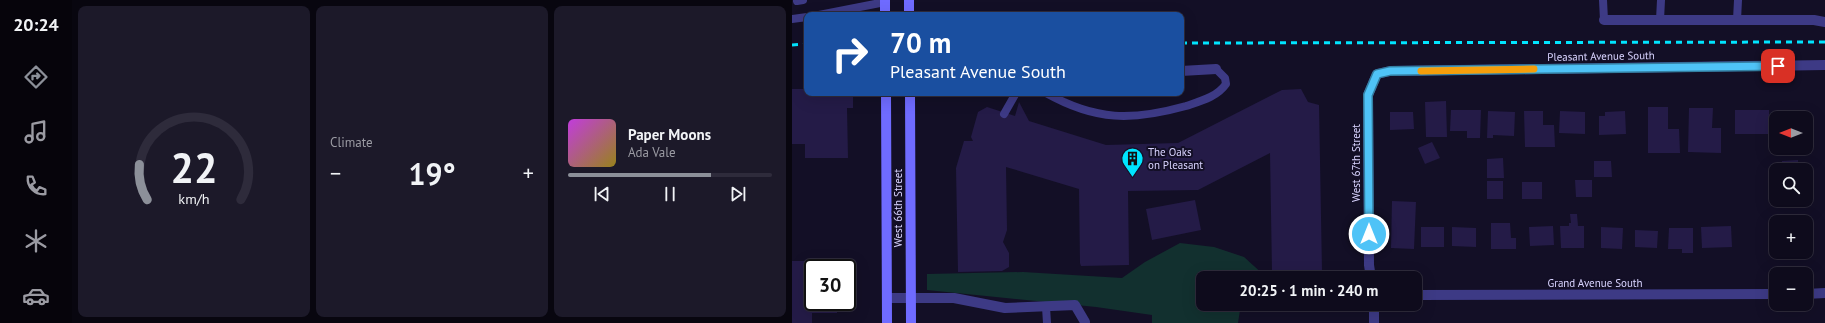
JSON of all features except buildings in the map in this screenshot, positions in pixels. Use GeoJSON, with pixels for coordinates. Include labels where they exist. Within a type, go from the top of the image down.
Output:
{"type":"FeatureCollection","features":[{"type":"Feature","properties":{"kind":"main road"},"geometry":{"type":"LineString","coordinates":[[909,0],[909,12]]}},
{"type":"Feature","properties":{"kind":"main road"},"geometry":{"type":"LineString","coordinates":[[885,1],[885,12]]}},
{"type":"Feature","properties":{"kind":"main road","name":"West 66th Street"},"geometry":{"type":"LineString","coordinates":[[886,96],[887,323]]}},
{"type":"Feature","properties":{"kind":"main road","name":"West 66th Street"},"geometry":{"type":"LineString","coordinates":[[910,96],[911,323]]}},
{"type":"Feature","properties":{"kind":"street"},"geometry":{"type":"LineString","coordinates":[[1604,20],[1814,20],[1825,22]]}},
{"type":"Feature","properties":{"kind":"street","name":"Pleasant Avenue South"},"geometry":{"type":"LineString","coordinates":[[1377,74],[1390,71],[1825,65]]}},
{"type":"Feature","properties":{"kind":"street"},"geometry":{"type":"LineString","coordinates":[[1184,71],[1216,69]]}},
{"type":"Feature","properties":{"kind":"street","name":"West 67th Street"},"geometry":{"type":"LineString","coordinates":[[1370,271],[1368,95],[1377,74]]}},
{"type":"Feature","properties":{"kind":"street","name":"Grand Avenue South"},"geometry":{"type":"LineString","coordinates":[[1422,295],[1769,294]]}},
{"type":"Feature","properties":{"kind":"street"},"geometry":{"type":"LineString","coordinates":[[1813,294],[1825,294]]}},
{"type":"Feature","properties":{"kind":"street"},"geometry":{"type":"LineString","coordinates":[[887,298],[954,298],[1005,308],[1075,305],[1084,322]]}},
{"type":"Feature","properties":{"kind":"street"},"geometry":{"type":"LineString","coordinates":[[1374,311],[1374,323]]}},
{"type":"Feature","properties":{"kind":"lane"},"geometry":{"type":"LineString","coordinates":[[1603,0],[1604,20]]}},
{"type":"Feature","properties":{"kind":"lane"},"geometry":{"type":"LineString","coordinates":[[1660,20],[1661,0]]}},
{"type":"Feature","properties":{"kind":"lane"},"geometry":{"type":"LineString","coordinates":[[1737,20],[1738,0]]}},
{"type":"Feature","properties":{"kind":"lane"},"geometry":{"type":"LineString","coordinates":[[833,12],[885,1]]}},
{"type":"Feature","properties":{"kind":"lane"},"geometry":{"type":"LineString","coordinates":[[792,19],[804,17]]}},
{"type":"Feature","properties":{"kind":"lane"},"geometry":{"type":"LineString","coordinates":[[1051,96],[1064,103],[1087,111],[1111,116],[1130,117],[1194,103],[1222,90],[1226,84],[1225,78],[1216,69]]}},
{"type":"Feature","properties":{"kind":"lane"},"geometry":{"type":"LineString","coordinates":[[1004,114],[1014,96]]}},
{"type":"Feature","properties":{"kind":"lane"},"geometry":{"type":"LineString","coordinates":[[1046,307],[1047,323]]}},
{"type":"Feature","properties":{"kind":"green space"},"geometry":{"type":"Polygon","coordinates":[[[1180,243],[1214,247],[1244,257],[1259,271],[1196,271],[1196,311],[1240,311],[1238,323],[1152,323],[1152,315],[1096,307],[927,290],[927,274],[1023,272],[1122,278],[1145,262],[1180,243]]]}},
{"type":"Feature","properties":{"kind":"railway"},"geometry":{"type":"LineString","coordinates":[[1184,43],[1825,42]]}},
{"type":"Feature","properties":{"kind":"railway"},"geometry":{"type":"LineString","coordinates":[[792,45],[804,44]]}},
{"type":"Feature","properties":{"kind":"slow traffic"},"geometry":{"type":"LineString","coordinates":[[1421,71],[1534,69]]}},
{"type":"Feature","properties":{"kind":"place","name":"The Oaks on Pleasant"},"geometry":{"type":"Point","coordinates":[1132,178]}},
{"type":"Feature","properties":{"kind":"route"},"geometry":{"type":"LineString","coordinates":[[1369,234],[1368,95],[1377,74],[1390,71],[1778,66]]}}]}
